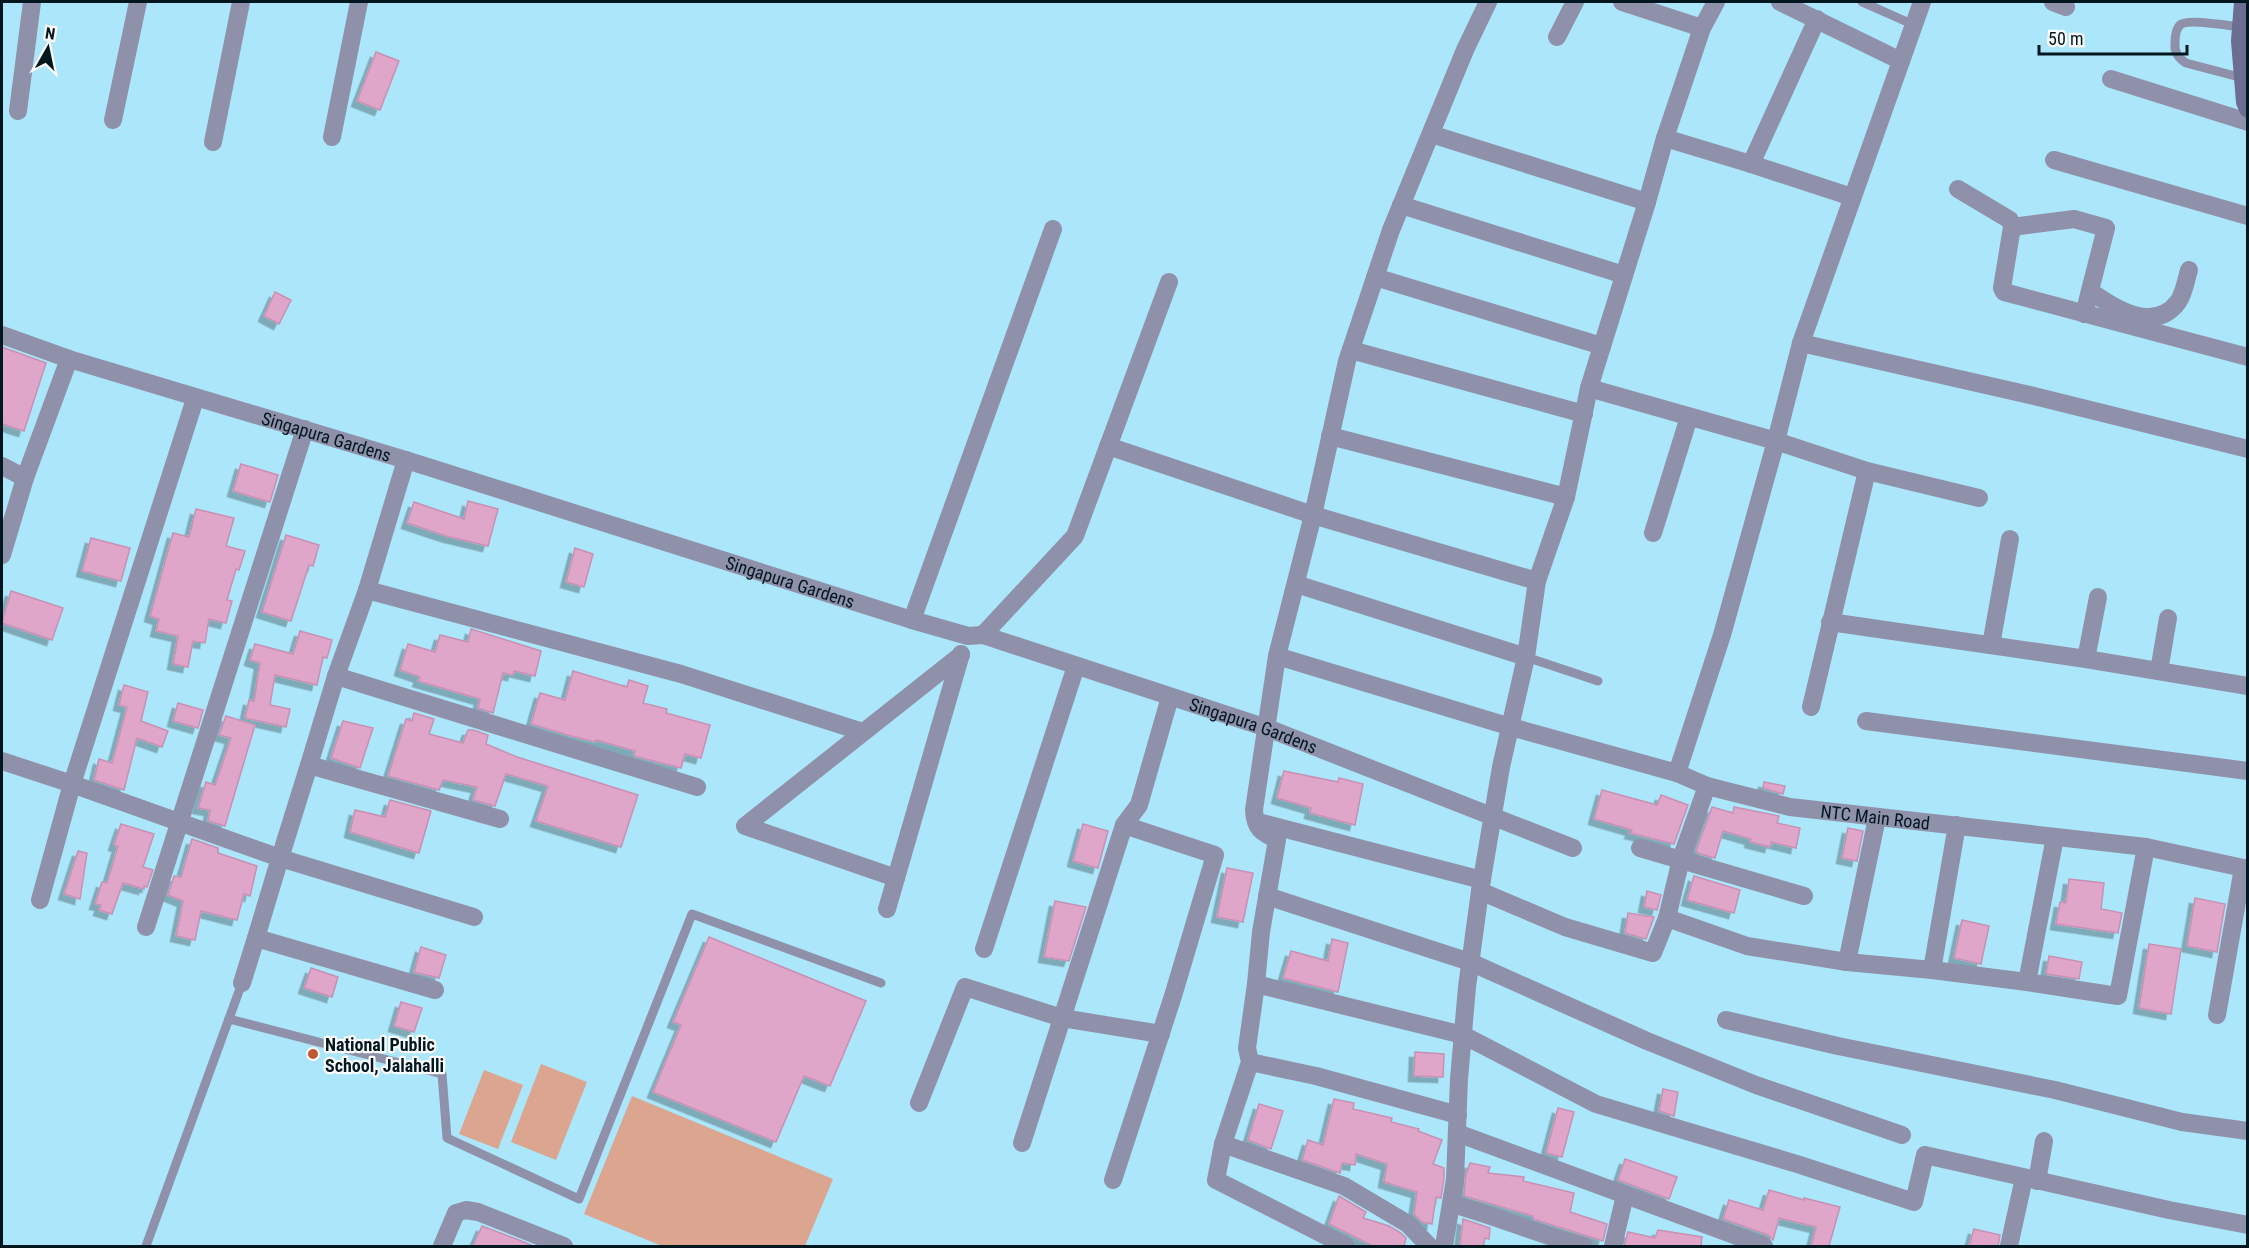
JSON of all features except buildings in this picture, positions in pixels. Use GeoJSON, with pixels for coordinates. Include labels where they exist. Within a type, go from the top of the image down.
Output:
{"type":"FeatureCollection","features":[{"type":"Feature","properties":{"kind":"street"},"geometry":{"type":"LineString","coordinates":[[18,111],[32,2]]}},
{"type":"Feature","properties":{"kind":"street"},"geometry":{"type":"LineString","coordinates":[[114,120],[138,2]]}},
{"type":"Feature","properties":{"kind":"street"},"geometry":{"type":"LineString","coordinates":[[213,142],[242,2]]}},
{"type":"Feature","properties":{"kind":"street"},"geometry":{"type":"LineString","coordinates":[[332,137],[358,2]]}},
{"type":"Feature","properties":{"kind":"street"},"geometry":{"type":"LineString","coordinates":[[1346,1246],[1216,1180],[1223,1144],[1250,1062],[1247,1048],[1261,932],[1277,840],[1261,831],[1254,821],[1254,810],[1277,656],[1313,515],[1351,350],[1401,205],[1465,50],[1488,2]]}},
{"type":"Feature","properties":{"kind":"street"},"geometry":{"type":"LineString","coordinates":[[1622,2],[1702,28]]}},
{"type":"Feature","properties":{"kind":"street"},"geometry":{"type":"LineString","coordinates":[[1444,1246],[1452,1204],[1470,962],[1492,816],[1526,657],[1537,581],[1566,497],[1589,388],[1665,138],[1702,28],[1716,2]]}},
{"type":"Feature","properties":{"kind":"street"},"geometry":{"type":"LineString","coordinates":[[1780,2],[1901,61]]}},
{"type":"Feature","properties":{"kind":"street"},"geometry":{"type":"LineString","coordinates":[[1677,773],[1722,635],[1801,343],[1922,2]]}},
{"type":"Feature","properties":{"kind":"street"},"geometry":{"type":"LineString","coordinates":[[2243,2],[2241,27],[2247,109]]}},
{"type":"Feature","properties":{"kind":"street"},"geometry":{"type":"LineString","coordinates":[[1557,37],[1569,3]]}},
{"type":"Feature","properties":{"kind":"street"},"geometry":{"type":"LineString","coordinates":[[1751,164],[1817,19]]}},
{"type":"Feature","properties":{"kind":"street"},"geometry":{"type":"LineString","coordinates":[[2111,79],[2247,122]]}},
{"type":"Feature","properties":{"kind":"street"},"geometry":{"type":"LineString","coordinates":[[1431,134],[1647,202]]}},
{"type":"Feature","properties":{"kind":"street"},"geometry":{"type":"LineString","coordinates":[[1665,138],[1852,197]]}},
{"type":"Feature","properties":{"kind":"street"},"geometry":{"type":"LineString","coordinates":[[2054,160],[2247,216]]}},
{"type":"Feature","properties":{"kind":"street"},"geometry":{"type":"LineString","coordinates":[[1958,189],[2010,220],[2012,227],[2002,288],[2004,292],[2247,357]]}},
{"type":"Feature","properties":{"kind":"street"},"geometry":{"type":"LineString","coordinates":[[1401,205],[1624,275]]}},
{"type":"Feature","properties":{"kind":"street"},"geometry":{"type":"LineString","coordinates":[[2012,227],[2074,219],[2106,228],[2084,314]]}},
{"type":"Feature","properties":{"kind":"street"},"geometry":{"type":"LineString","coordinates":[[912,620],[1053,229]]}},
{"type":"Feature","properties":{"kind":"street"},"geometry":{"type":"LineString","coordinates":[[2090,291],[2130,313],[2149,318],[2160,316],[2179,300],[2189,270]]}},
{"type":"Feature","properties":{"kind":"street"},"geometry":{"type":"LineString","coordinates":[[1375,277],[1602,346]]}},
{"type":"Feature","properties":{"kind":"street"},"geometry":{"type":"LineString","coordinates":[[896,878],[745,826],[961,655],[975,636],[1075,536],[1169,282]]}},
{"type":"Feature","properties":{"kind":"street","name":"Singapura Gardens"},"geometry":{"type":"LineString","coordinates":[[2,335],[195,399],[305,429],[912,620],[1076,666],[1267,728],[1573,848]]}},
{"type":"Feature","properties":{"kind":"street"},"geometry":{"type":"LineString","coordinates":[[1801,343],[2034,396],[2247,449]]}},
{"type":"Feature","properties":{"kind":"street"},"geometry":{"type":"LineString","coordinates":[[1351,350],[1584,414]]}},
{"type":"Feature","properties":{"kind":"street"},"geometry":{"type":"LineString","coordinates":[[2,555],[25,478],[69,359]]}},
{"type":"Feature","properties":{"kind":"street"},"geometry":{"type":"LineString","coordinates":[[1589,388],[1776,441],[1867,471],[1979,498]]}},
{"type":"Feature","properties":{"kind":"street"},"geometry":{"type":"LineString","coordinates":[[40,900],[72,784],[195,399]]}},
{"type":"Feature","properties":{"kind":"street"},"geometry":{"type":"LineString","coordinates":[[1653,533],[1689,417]]}},
{"type":"Feature","properties":{"kind":"street"},"geometry":{"type":"LineString","coordinates":[[146,927],[305,429]]}},
{"type":"Feature","properties":{"kind":"street"},"geometry":{"type":"LineString","coordinates":[[1330,436],[1566,497]]}},
{"type":"Feature","properties":{"kind":"street"},"geometry":{"type":"LineString","coordinates":[[1108,446],[1313,515],[1537,581]]}},
{"type":"Feature","properties":{"kind":"street"},"geometry":{"type":"LineString","coordinates":[[242,983],[336,676],[367,591],[406,460]]}},
{"type":"Feature","properties":{"kind":"street"},"geometry":{"type":"LineString","coordinates":[[2,466],[25,478]]}},
{"type":"Feature","properties":{"kind":"street"},"geometry":{"type":"LineString","coordinates":[[1811,707],[1867,471]]}},
{"type":"Feature","properties":{"kind":"street"},"geometry":{"type":"LineString","coordinates":[[1991,645],[2010,539]]}},
{"type":"Feature","properties":{"kind":"street"},"geometry":{"type":"LineString","coordinates":[[1296,584],[1526,657]]}},
{"type":"Feature","properties":{"kind":"street"},"geometry":{"type":"LineString","coordinates":[[367,591],[681,675],[863,732]]}},
{"type":"Feature","properties":{"kind":"street"},"geometry":{"type":"LineString","coordinates":[[2086,659],[2098,597]]}},
{"type":"Feature","properties":{"kind":"street"},"geometry":{"type":"LineString","coordinates":[[2159,671],[2168,618]]}},
{"type":"Feature","properties":{"kind":"street"},"geometry":{"type":"LineString","coordinates":[[1830,622],[2086,659],[2247,686]]}},
{"type":"Feature","properties":{"kind":"street"},"geometry":{"type":"LineString","coordinates":[[887,909],[961,655]]}},
{"type":"Feature","properties":{"kind":"street","name":"NTC Main Road"},"geometry":{"type":"LineString","coordinates":[[1277,656],[1511,727],[1677,773],[1707,786],[1790,807],[2146,847],[2245,868]]}},
{"type":"Feature","properties":{"kind":"street"},"geometry":{"type":"LineString","coordinates":[[984,949],[1076,666]]}},
{"type":"Feature","properties":{"kind":"street"},"geometry":{"type":"LineString","coordinates":[[336,676],[697,787]]}},
{"type":"Feature","properties":{"kind":"street"},"geometry":{"type":"LineString","coordinates":[[1022,1143],[1124,825],[1139,805],[1170,697]]}},
{"type":"Feature","properties":{"kind":"street"},"geometry":{"type":"LineString","coordinates":[[1866,721],[2247,771]]}},
{"type":"Feature","properties":{"kind":"street"},"geometry":{"type":"LineString","coordinates":[[2,761],[280,858],[474,917]]}},
{"type":"Feature","properties":{"kind":"street"},"geometry":{"type":"LineString","coordinates":[[309,765],[501,819]]}},
{"type":"Feature","properties":{"kind":"street"},"geometry":{"type":"LineString","coordinates":[[1254,821],[1481,886],[1565,927],[1653,953],[1666,918],[1681,860],[1707,786]]}},
{"type":"Feature","properties":{"kind":"street"},"geometry":{"type":"LineString","coordinates":[[1847,962],[1877,818]]}},
{"type":"Feature","properties":{"kind":"street"},"geometry":{"type":"LineString","coordinates":[[1113,1180],[1161,1035],[1215,855],[1124,825]]}},
{"type":"Feature","properties":{"kind":"street"},"geometry":{"type":"LineString","coordinates":[[1932,970],[1957,825]]}},
{"type":"Feature","properties":{"kind":"street"},"geometry":{"type":"LineString","coordinates":[[2027,982],[2055,837]]}},
{"type":"Feature","properties":{"kind":"street"},"geometry":{"type":"LineString","coordinates":[[1666,918],[1747,946],[1847,962],[1932,970],[2118,996],[2146,847]]}},
{"type":"Feature","properties":{"kind":"street"},"geometry":{"type":"LineString","coordinates":[[1640,848],[1804,896]]}},
{"type":"Feature","properties":{"kind":"street"},"geometry":{"type":"LineString","coordinates":[[2217,1015],[2245,868]]}},
{"type":"Feature","properties":{"kind":"street"},"geometry":{"type":"LineString","coordinates":[[1267,896],[1470,962],[1701,1063],[1756,1085],[1902,1135]]}},
{"type":"Feature","properties":{"kind":"street"},"geometry":{"type":"LineString","coordinates":[[256,938],[435,990]]}},
{"type":"Feature","properties":{"kind":"street"},"geometry":{"type":"LineString","coordinates":[[1256,984],[1463,1035],[1596,1104],[1797,1164],[1914,1202],[1925,1155],[2169,1210],[2247,1224]]}},
{"type":"Feature","properties":{"kind":"street"},"geometry":{"type":"LineString","coordinates":[[919,1103],[965,987],[1062,1018],[1161,1035]]}},
{"type":"Feature","properties":{"kind":"street"},"geometry":{"type":"LineString","coordinates":[[1726,1020],[2055,1090],[2182,1122],[2247,1131]]}},
{"type":"Feature","properties":{"kind":"street"},"geometry":{"type":"LineString","coordinates":[[1250,1062],[1316,1076],[1457,1124],[1625,1195],[1764,1246]]}},
{"type":"Feature","properties":{"kind":"street"},"geometry":{"type":"LineString","coordinates":[[2009,1246],[2044,1141]]}},
{"type":"Feature","properties":{"kind":"street"},"geometry":{"type":"LineString","coordinates":[[1223,1144],[1344,1186],[1408,1224],[1429,1246]]}},
{"type":"Feature","properties":{"kind":"street"},"geometry":{"type":"LineString","coordinates":[[1613,1246],[1625,1195]]}},
{"type":"Feature","properties":{"kind":"street"},"geometry":{"type":"LineString","coordinates":[[1452,1204],[1542,1235],[1584,1246]]}},
{"type":"Feature","properties":{"kind":"street"},"geometry":{"type":"LineString","coordinates":[[442,1246],[456,1213],[466,1210],[478,1212],[564,1246]]}},
{"type":"Feature","properties":{"kind":"lane"},"geometry":{"type":"LineString","coordinates":[[1862,2],[1914,26]]}},
{"type":"Feature","properties":{"kind":"lane"},"geometry":{"type":"LineString","coordinates":[[2241,27],[2182,23],[2176,32],[2175,49],[2180,59],[2186,63],[2243,78]]}},
{"type":"Feature","properties":{"kind":"lane"},"geometry":{"type":"LineString","coordinates":[[1526,657],[1598,681]]}},
{"type":"Feature","properties":{"kind":"lane"},"geometry":{"type":"LineString","coordinates":[[229,1019],[442,1074],[447,1138],[579,1199],[692,914],[881,983]]}},
{"type":"Feature","properties":{"kind":"lane"},"geometry":{"type":"LineString","coordinates":[[146,1246],[242,983]]}},
{"type":"Feature","properties":{"kind":"shaded area"},"geometry":{"type":"Polygon","coordinates":[[[541,1064],[587,1082],[556,1160],[511,1142],[541,1064]]]}},
{"type":"Feature","properties":{"kind":"shaded area"},"geometry":{"type":"Polygon","coordinates":[[[484,1070],[523,1085],[498,1149],[459,1134],[484,1070]]]}},
{"type":"Feature","properties":{"kind":"shaded area"},"geometry":{"type":"Polygon","coordinates":[[[632,1096],[833,1179],[805,1246],[662,1246],[584,1214],[632,1096]]]}},
{"type":"Feature","properties":{"kind":"place","name":"National Public School, Jalahalli"},"geometry":{"type":"Point","coordinates":[313,1054]}}]}
